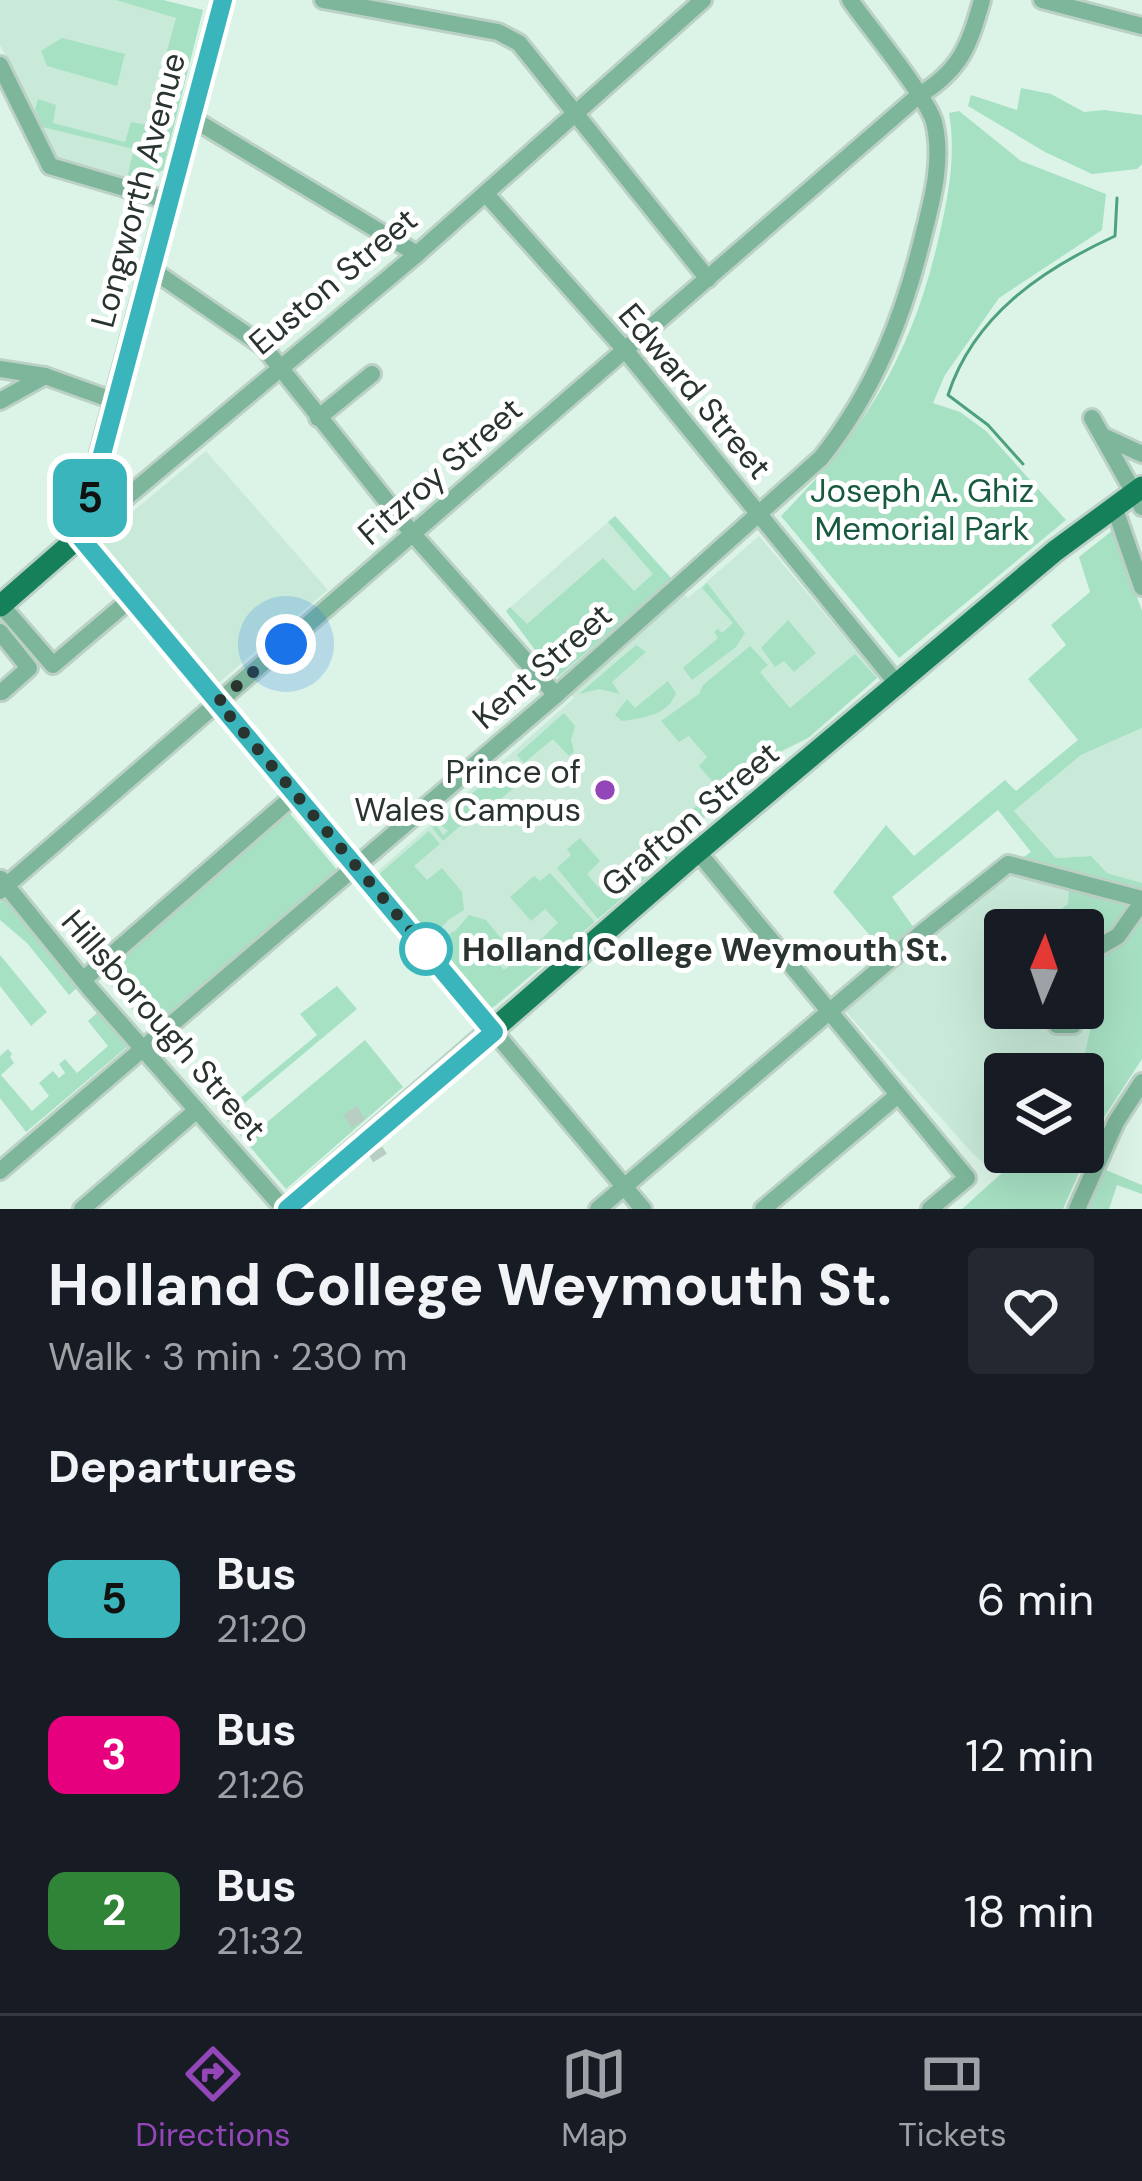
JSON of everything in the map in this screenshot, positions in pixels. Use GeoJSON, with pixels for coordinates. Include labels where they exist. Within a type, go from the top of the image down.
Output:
{"type":"FeatureCollection","features":[{"type":"Feature","properties":{"kind":"main road","name":"Longworth Avenue"},"geometry":{"type":"LineString","coordinates":[[80,537],[223,0]]}},
{"type":"Feature","properties":{"kind":"main road","name":"Grafton Street"},"geometry":{"type":"LineString","coordinates":[[285,1209],[1055,551],[1114,506],[1139,496]]}},
{"type":"Feature","properties":{"kind":"main road","name":"Euston Street"},"geometry":{"type":"LineString","coordinates":[[1,605],[80,537]]}},
{"type":"Feature","properties":{"kind":"street"},"geometry":{"type":"LineString","coordinates":[[322,0],[498,32],[519,43],[708,279]]}},
{"type":"Feature","properties":{"kind":"street","name":"Euston Street"},"geometry":{"type":"LineString","coordinates":[[80,537],[417,254],[703,0]]}},
{"type":"Feature","properties":{"kind":"street","name":"Kent Street"},"geometry":{"type":"LineString","coordinates":[[0,1171],[556,695],[821,458],[852,419],[894,334],[910,288],[934,191],[937,141],[932,116],[850,0]]}},
{"type":"Feature","properties":{"kind":"street","name":"Fitzroy Street"},"geometry":{"type":"LineString","coordinates":[[2,885],[918,96],[937,86],[964,56],[982,0]]}},
{"type":"Feature","properties":{"kind":"street"},"geometry":{"type":"LineString","coordinates":[[1042,0],[1142,26]]}},
{"type":"Feature","properties":{"kind":"street"},"geometry":{"type":"LineString","coordinates":[[0,65],[50,166],[169,201]]}},
{"type":"Feature","properties":{"kind":"street"},"geometry":{"type":"LineString","coordinates":[[193,119],[417,254]]}},
{"type":"Feature","properties":{"kind":"street","name":"Edward Street"},"geometry":{"type":"LineString","coordinates":[[486,194],[626,352],[899,686]]}},
{"type":"Feature","properties":{"kind":"street"},"geometry":{"type":"LineString","coordinates":[[152,268],[263,346],[412,533],[556,695]]}},
{"type":"Feature","properties":{"kind":"street"},"geometry":{"type":"LineString","coordinates":[[0,369],[45,376],[115,400]]}},
{"type":"Feature","properties":{"kind":"street"},"geometry":{"type":"LineString","coordinates":[[318,418],[372,374]]}},
{"type":"Feature","properties":{"kind":"street"},"geometry":{"type":"LineString","coordinates":[[0,401],[45,376]]}},
{"type":"Feature","properties":{"kind":"street"},"geometry":{"type":"LineString","coordinates":[[1139,496],[1096,426],[1142,454]]}},
{"type":"Feature","properties":{"kind":"street"},"geometry":{"type":"LineString","coordinates":[[1114,506],[1142,587]]}},
{"type":"Feature","properties":{"kind":"street"},"geometry":{"type":"LineString","coordinates":[[80,537],[643,1209]]}},
{"type":"Feature","properties":{"kind":"street"},"geometry":{"type":"LineString","coordinates":[[1,605],[52,665],[132,598]]}},
{"type":"Feature","properties":{"kind":"street"},"geometry":{"type":"LineString","coordinates":[[0,632],[29,668],[2,692]]}},
{"type":"Feature","properties":{"kind":"street"},"geometry":{"type":"LineString","coordinates":[[82,980],[296,794]]}},
{"type":"Feature","properties":{"kind":"street"},"geometry":{"type":"LineString","coordinates":[[698,852],[967,1178],[930,1209]]}},
{"type":"Feature","properties":{"kind":"street"},"geometry":{"type":"LineString","coordinates":[[598,1209],[1008,864],[1142,901],[1118,936],[1104,944]]}},
{"type":"Feature","properties":{"kind":"street","name":"Hillsborough Street"},"geometry":{"type":"LineString","coordinates":[[2,885],[285,1209]]}},
{"type":"Feature","properties":{"kind":"street"},"geometry":{"type":"LineString","coordinates":[[1077,1209],[1116,1123],[1142,1082]]}},
{"type":"Feature","properties":{"kind":"street"},"geometry":{"type":"LineString","coordinates":[[763,1209],[898,1095]]}},
{"type":"Feature","properties":{"kind":"street"},"geometry":{"type":"LineString","coordinates":[[82,1209],[197,1110]]}},
{"type":"Feature","properties":{"kind":"shaded area"},"geometry":{"type":"Polygon","coordinates":[[[0,0],[163,0],[203,10],[141,182],[58,160],[0,45],[0,0]]]}},
{"type":"Feature","properties":{"kind":"shaded area"},"geometry":{"type":"Polygon","coordinates":[[[206,451],[328,590],[217,684],[96,542],[206,451]]]}},
{"type":"Feature","properties":{"kind":"shaded area","name":"Prince of Wales Campus"},"geometry":{"type":"Polygon","coordinates":[[[615,516],[688,598],[759,536],[878,677],[689,832],[676,852],[495,1007],[378,871],[574,698],[506,611],[615,516]]]}},
{"type":"Feature","properties":{"kind":"shaded area"},"geometry":{"type":"Polygon","coordinates":[[[1142,728],[1142,883],[1106,873],[1091,856],[1056,858],[1014,811],[1081,755],[1142,728]]]}},
{"type":"Feature","properties":{"kind":"shaded area"},"geometry":{"type":"Polygon","coordinates":[[[1018,861],[1069,885],[1068,904],[1061,909],[984,909],[984,1029],[1090,1029],[1085,1053],[984,1053],[984,1163],[834,998],[914,928],[919,934],[1018,861]]]}},
{"type":"Feature","properties":{"kind":"green space"},"geometry":{"type":"Polygon","coordinates":[[[116,0],[163,0],[203,10],[163,170],[141,182],[127,178],[134,149],[42,127],[35,109],[38,99],[56,105],[53,123],[125,142],[131,122],[147,125],[176,18],[116,0]]]}},
{"type":"Feature","properties":{"kind":"green space"},"geometry":{"type":"Polygon","coordinates":[[[62,38],[125,54],[117,86],[47,66],[41,51],[62,38]]]}},
{"type":"Feature","properties":{"kind":"green space"},"geometry":{"type":"Polygon","coordinates":[[[1021,88],[1051,94],[1084,112],[1142,115],[1142,164],[1137,169],[1092,174],[968,106],[971,95],[1017,110],[1021,88]]]}},
{"type":"Feature","properties":{"kind":"green space","name":"Joseph A. Ghiz Memorial Park"},"geometry":{"type":"Polygon","coordinates":[[[959,111],[1021,161],[1106,194],[1102,230],[999,298],[945,375],[933,403],[960,412],[986,431],[1066,520],[899,658],[781,516],[862,420],[901,351],[940,232],[950,173],[949,113],[959,111]]]}},
{"type":"Feature","properties":{"kind":"green space"},"geometry":{"type":"Polygon","coordinates":[[[615,516],[672,579],[556,678],[506,611],[510,607],[527,624],[603,558],[634,591],[653,574],[608,522],[615,516]]]}},
{"type":"Feature","properties":{"kind":"green space"},"geometry":{"type":"Polygon","coordinates":[[[1113,530],[1142,611],[1142,728],[1081,755],[1014,811],[1056,858],[1091,856],[1107,873],[1142,883],[1142,893],[1018,861],[1031,852],[998,810],[892,897],[914,928],[889,958],[833,892],[886,825],[914,856],[1005,780],[1016,791],[1078,740],[1028,679],[1066,645],[1051,625],[1090,592],[1079,557],[1113,530]]]}},
{"type":"Feature","properties":{"kind":"green space"},"geometry":{"type":"Polygon","coordinates":[[[707,583],[745,633],[736,647],[692,680],[683,668],[718,638],[714,632],[722,633],[733,623],[702,588],[707,583]]]}},
{"type":"Feature","properties":{"kind":"green space"},"geometry":{"type":"Polygon","coordinates":[[[788,620],[816,653],[794,672],[784,661],[775,667],[761,648],[788,620]]]}},
{"type":"Feature","properties":{"kind":"green space"},"geometry":{"type":"Polygon","coordinates":[[[636,645],[646,652],[612,682],[620,694],[599,689],[579,694],[636,645]]]}},
{"type":"Feature","properties":{"kind":"green space"},"geometry":{"type":"Polygon","coordinates":[[[750,646],[768,665],[760,672],[790,708],[855,654],[877,678],[809,737],[777,753],[690,829],[680,820],[718,788],[699,766],[707,757],[689,736],[679,742],[661,721],[699,694],[703,685],[750,646]]]}},
{"type":"Feature","properties":{"kind":"green space"},"geometry":{"type":"Polygon","coordinates":[[[668,681],[676,693],[662,710],[622,721],[615,715],[627,699],[635,708],[668,681]]]}},
{"type":"Feature","properties":{"kind":"green space"},"geometry":{"type":"Polygon","coordinates":[[[564,713],[575,726],[574,752],[569,756],[553,739],[524,763],[517,755],[564,713]]]}},
{"type":"Feature","properties":{"kind":"green space"},"geometry":{"type":"Polygon","coordinates":[[[511,760],[523,780],[487,811],[495,822],[488,827],[475,813],[443,841],[432,828],[436,824],[443,835],[448,831],[438,823],[511,760]]]}},
{"type":"Feature","properties":{"kind":"green space"},"geometry":{"type":"Polygon","coordinates":[[[287,810],[338,871],[150,1029],[100,973],[287,810]]]}},
{"type":"Feature","properties":{"kind":"green space"},"geometry":{"type":"Polygon","coordinates":[[[654,830],[674,853],[641,882],[629,864],[653,843],[648,835],[654,830]]]}},
{"type":"Feature","properties":{"kind":"green space"},"geometry":{"type":"Polygon","coordinates":[[[429,831],[440,844],[414,866],[427,880],[442,868],[462,892],[464,910],[435,935],[424,934],[377,876],[429,831]]]}},
{"type":"Feature","properties":{"kind":"green space"},"geometry":{"type":"Polygon","coordinates":[[[580,838],[600,861],[587,874],[599,888],[623,869],[639,884],[598,919],[557,868],[571,855],[567,849],[580,838]]]}},
{"type":"Feature","properties":{"kind":"green space"},"geometry":{"type":"Polygon","coordinates":[[[550,873],[595,922],[547,962],[534,946],[558,923],[545,909],[531,921],[510,897],[534,876],[540,881],[550,873]]]}},
{"type":"Feature","properties":{"kind":"green space"},"geometry":{"type":"Polygon","coordinates":[[[1069,885],[1142,905],[1142,1059],[1104,1117],[1104,1053],[1085,1053],[1090,1029],[1104,1029],[1104,909],[1061,909],[1068,904],[1069,885]]]}},
{"type":"Feature","properties":{"kind":"green space"},"geometry":{"type":"Polygon","coordinates":[[[4,900],[77,988],[69,995],[27,943],[0,920],[4,900]]]}},
{"type":"Feature","properties":{"kind":"green space"},"geometry":{"type":"Polygon","coordinates":[[[469,915],[486,920],[506,944],[492,956],[504,970],[530,949],[543,965],[492,1008],[438,950],[439,940],[469,915]]]}},
{"type":"Feature","properties":{"kind":"green space"},"geometry":{"type":"Polygon","coordinates":[[[0,955],[47,1012],[31,1026],[0,986],[0,955]]]}},
{"type":"Feature","properties":{"kind":"green space"},"geometry":{"type":"Polygon","coordinates":[[[337,986],[357,1009],[241,1106],[248,1115],[234,1127],[221,1114],[317,1035],[300,1014],[337,986]]]}},
{"type":"Feature","properties":{"kind":"green space"},"geometry":{"type":"Polygon","coordinates":[[[98,1012],[127,1047],[26,1132],[0,1098],[0,1056],[8,1049],[12,1054],[14,1063],[1,1075],[32,1111],[49,1096],[39,1083],[53,1071],[59,1078],[65,1073],[59,1064],[65,1059],[77,1073],[108,1046],[88,1021],[98,1012]]]}},
{"type":"Feature","properties":{"kind":"green space"},"geometry":{"type":"Polygon","coordinates":[[[365,1040],[403,1087],[286,1189],[240,1135],[253,1123],[259,1129],[365,1040]]]}},
{"type":"Feature","properties":{"kind":"green space"},"geometry":{"type":"Polygon","coordinates":[[[1106,1170],[1142,1185],[1142,1194],[1117,1185],[1109,1209],[1089,1209],[1106,1170]]]}},
{"type":"Feature","properties":{"kind":"green space"},"geometry":{"type":"Polygon","coordinates":[[[1002,1173],[1079,1173],[1063,1209],[962,1209],[1002,1173]]]}},
{"type":"Feature","properties":{"kind":"waterway"},"geometry":{"type":"LineString","coordinates":[[1023,464],[988,425],[948,395],[975,341],[1014,298],[1062,264],[1115,236],[1117,198]]}},
{"type":"Feature","properties":{"kind":"tunnel"},"geometry":{"type":"LineString","coordinates":[[350,1110],[380,1158]]}},
{"type":"Feature","properties":{"kind":"bus line","name":"5"},"geometry":{"type":"LineString","coordinates":[[223,0],[80,537],[494,1032],[287,1209]]}},
{"type":"Feature","properties":{"kind":"place","name":"Prince of Wales Campus"},"geometry":{"type":"Point","coordinates":[605,790]}},
{"type":"Feature","properties":{"kind":"place","name":"Holland College Weymouth St."},"geometry":{"type":"Point","coordinates":[426,949]}},
{"type":"Feature","properties":{"kind":"route"},"geometry":{"type":"LineString","coordinates":[[286,644],[218,702],[426,949]]}}]}
